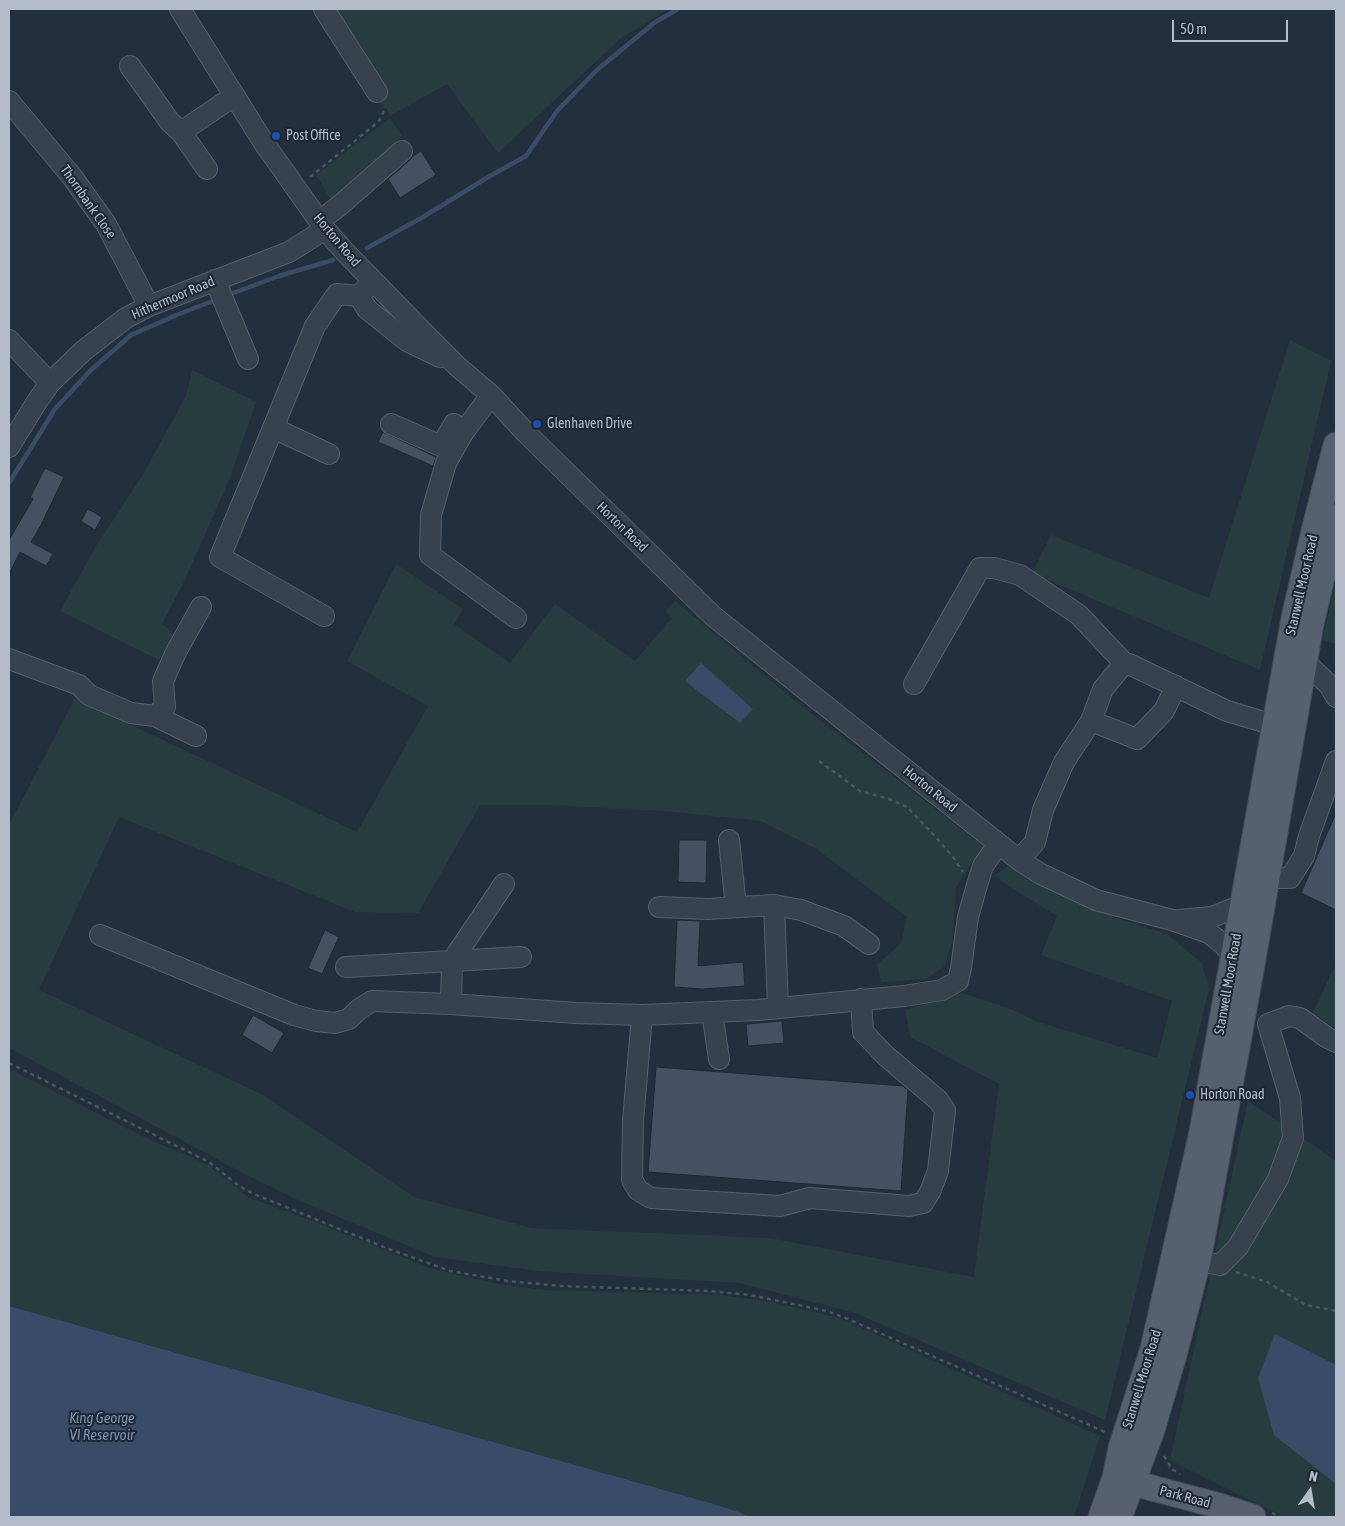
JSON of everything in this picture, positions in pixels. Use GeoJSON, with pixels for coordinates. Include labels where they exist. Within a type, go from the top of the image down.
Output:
{"type":"FeatureCollection","features":[{"type":"Feature","properties":{"kind":"main road","name":"Stanwell Moor Road"},"geometry":{"type":"LineString","coordinates":[[1119,1517],[1124,1480],[1121,1448],[1153,1349],[1202,1132],[1294,618],[1336,445]]}},
{"type":"Feature","properties":{"kind":"main road","name":"Stanwell Moor Road"},"geometry":{"type":"LineString","coordinates":[[1101,1517],[1124,1480],[1154,1423],[1174,1355],[1209,1263],[1246,995],[1304,661],[1336,517]]}},
{"type":"Feature","properties":{"kind":"main road","name":"Park Road"},"geometry":{"type":"LineString","coordinates":[[1124,1480],[1254,1517]]}},
{"type":"Feature","properties":{"kind":"street"},"geometry":{"type":"LineString","coordinates":[[324,9],[377,92]]}},
{"type":"Feature","properties":{"kind":"street","name":"Horton Road"},"geometry":{"type":"LineString","coordinates":[[188,12],[234,96],[264,143],[321,224],[344,251],[372,281],[458,366],[486,390],[526,433],[713,616],[1019,860],[1041,874],[1096,900],[1172,920],[1209,934],[1223,944],[1234,956]]}},
{"type":"Feature","properties":{"kind":"street"},"geometry":{"type":"LineString","coordinates":[[130,66],[207,169]]}},
{"type":"Feature","properties":{"kind":"street"},"geometry":{"type":"LineString","coordinates":[[181,132],[234,96]]}},
{"type":"Feature","properties":{"kind":"street","name":"Thornbank Close"},"geometry":{"type":"LineString","coordinates":[[9,101],[73,178],[106,224],[149,306]]}},
{"type":"Feature","properties":{"kind":"street","name":"Hithermoor Road"},"geometry":{"type":"LineString","coordinates":[[9,447],[50,383],[83,351],[126,318],[149,306],[218,291],[289,252],[316,235],[321,224],[338,207],[402,150]]}},
{"type":"Feature","properties":{"kind":"street"},"geometry":{"type":"LineString","coordinates":[[359,296],[372,281]]}},
{"type":"Feature","properties":{"kind":"street"},"geometry":{"type":"LineString","coordinates":[[218,291],[248,358]]}},
{"type":"Feature","properties":{"kind":"street"},"geometry":{"type":"LineString","coordinates":[[324,616],[220,557],[315,326],[337,294],[359,296]]}},
{"type":"Feature","properties":{"kind":"street"},"geometry":{"type":"LineString","coordinates":[[359,296],[367,309],[407,341],[458,366]]}},
{"type":"Feature","properties":{"kind":"street"},"geometry":{"type":"LineString","coordinates":[[9,340],[50,383]]}},
{"type":"Feature","properties":{"kind":"street"},"geometry":{"type":"LineString","coordinates":[[391,424],[441,446],[458,418],[486,390]]}},
{"type":"Feature","properties":{"kind":"street"},"geometry":{"type":"LineString","coordinates":[[486,390],[446,463],[430,515],[430,555],[516,618]]}},
{"type":"Feature","properties":{"kind":"street"},"geometry":{"type":"LineString","coordinates":[[273,428],[328,454]]}},
{"type":"Feature","properties":{"kind":"street"},"geometry":{"type":"LineString","coordinates":[[914,684],[980,568],[994,568],[1020,575],[1079,615],[1126,664],[1227,711],[1274,725]]}},
{"type":"Feature","properties":{"kind":"street"},"geometry":{"type":"LineString","coordinates":[[155,716],[165,707],[163,681],[175,654],[201,607]]}},
{"type":"Feature","properties":{"kind":"street"},"geometry":{"type":"LineString","coordinates":[[9,659],[79,685],[89,695],[131,713],[155,716],[196,736]]}},
{"type":"Feature","properties":{"kind":"street"},"geometry":{"type":"LineString","coordinates":[[1304,661],[1329,685],[1336,698]]}},
{"type":"Feature","properties":{"kind":"street"},"geometry":{"type":"LineString","coordinates":[[1019,860],[1034,842],[1043,810],[1064,762],[1091,721],[1103,690],[1122,666],[1126,664]]}},
{"type":"Feature","properties":{"kind":"street"},"geometry":{"type":"LineString","coordinates":[[1091,721],[1137,739],[1164,711],[1176,686]]}},
{"type":"Feature","properties":{"kind":"street"},"geometry":{"type":"LineString","coordinates":[[1266,878],[1290,878],[1304,856],[1309,836],[1336,761]]}},
{"type":"Feature","properties":{"kind":"street"},"geometry":{"type":"LineString","coordinates":[[729,840],[736,907]]}},
{"type":"Feature","properties":{"kind":"street"},"geometry":{"type":"LineString","coordinates":[[100,935],[294,1015],[316,1021],[335,1023],[349,1019],[358,1010],[372,1001],[451,1004],[576,1013],[642,1014],[712,1012],[904,996],[942,990],[958,981],[968,917],[977,884],[983,866],[998,844]]}},
{"type":"Feature","properties":{"kind":"street"},"geometry":{"type":"LineString","coordinates":[[451,1004],[452,961],[504,884]]}},
{"type":"Feature","properties":{"kind":"street"},"geometry":{"type":"LineString","coordinates":[[774,905],[778,1007]]}},
{"type":"Feature","properties":{"kind":"street"},"geometry":{"type":"LineString","coordinates":[[659,908],[708,909],[774,905],[801,910],[844,926],[869,944]]}},
{"type":"Feature","properties":{"kind":"street","name":"Horton Road"},"geometry":{"type":"LineString","coordinates":[[1172,920],[1212,917],[1242,905]]}},
{"type":"Feature","properties":{"kind":"street"},"geometry":{"type":"LineString","coordinates":[[346,968],[521,957]]}},
{"type":"Feature","properties":{"kind":"street"},"geometry":{"type":"LineString","coordinates":[[642,1014],[633,1131],[632,1180],[638,1190],[652,1198],[780,1206],[810,1198],[909,1206],[923,1203],[930,1192],[938,1170],[945,1110],[938,1100],[886,1056],[863,1032],[861,999]]}},
{"type":"Feature","properties":{"kind":"street"},"geometry":{"type":"LineString","coordinates":[[712,1012],[719,1059]]}},
{"type":"Feature","properties":{"kind":"street"},"geometry":{"type":"LineString","coordinates":[[1209,1263],[1238,1247],[1278,1179],[1293,1138],[1290,1098],[1268,1024],[1289,1016],[1300,1018],[1336,1042]]}},
{"type":"Feature","properties":{"kind":"path"},"geometry":{"type":"LineString","coordinates":[[296,189],[377,123],[384,110],[382,100],[377,92]]}},
{"type":"Feature","properties":{"kind":"path"},"geometry":{"type":"LineString","coordinates":[[819,761],[860,792],[889,798],[907,807],[953,857],[964,874],[977,884]]}},
{"type":"Feature","properties":{"kind":"path"},"geometry":{"type":"LineString","coordinates":[[9,1063],[209,1162],[239,1186],[254,1194],[386,1248],[450,1271],[508,1281],[560,1286],[750,1295],[827,1311],[848,1318],[875,1332],[1105,1432]]}},
{"type":"Feature","properties":{"kind":"path"},"geometry":{"type":"LineString","coordinates":[[1209,1263],[1267,1282],[1306,1305],[1336,1311]]}},
{"type":"Feature","properties":{"kind":"green space"},"geometry":{"type":"Polygon","coordinates":[[[326,9],[668,9],[620,39],[498,153],[447,84],[391,115],[379,102],[326,9]]]}},
{"type":"Feature","properties":{"kind":"green space"},"geometry":{"type":"Polygon","coordinates":[[[390,118],[402,136],[334,204],[316,175],[390,118]]]}},
{"type":"Feature","properties":{"kind":"green space"},"geometry":{"type":"Polygon","coordinates":[[[1290,340],[1331,361],[1260,670],[1032,573],[1051,535],[1209,598],[1290,340]]]}},
{"type":"Feature","properties":{"kind":"green space"},"geometry":{"type":"Polygon","coordinates":[[[192,370],[256,402],[230,478],[185,580],[162,624],[176,636],[159,660],[60,611],[96,546],[142,476],[186,396],[192,370]]]}},
{"type":"Feature","properties":{"kind":"green space"},"geometry":{"type":"Polygon","coordinates":[[[396,564],[463,609],[454,624],[510,663],[555,604],[635,661],[672,618],[665,612],[675,601],[794,700],[985,847],[979,863],[974,859],[956,888],[952,942],[945,966],[926,979],[881,982],[877,965],[901,943],[907,917],[815,848],[761,821],[663,811],[550,805],[480,805],[418,913],[355,912],[119,817],[39,990],[263,1095],[414,1197],[532,1228],[770,1238],[974,1277],[999,1084],[910,1037],[905,1010],[962,993],[1011,1009],[1035,1021],[1157,1058],[1172,1001],[1041,955],[1057,916],[1007,885],[995,875],[1008,866],[1017,865],[1119,919],[1167,934],[1202,963],[1209,989],[1105,1420],[855,1313],[739,1283],[538,1271],[435,1257],[300,1201],[245,1174],[9,1048],[9,825],[75,698],[357,832],[428,706],[347,661],[396,564]]]}},
{"type":"Feature","properties":{"kind":"green space"},"geometry":{"type":"Polygon","coordinates":[[[1336,582],[1336,644],[1322,640],[1336,582]]]}},
{"type":"Feature","properties":{"kind":"green space"},"geometry":{"type":"Polygon","coordinates":[[[1336,964],[1336,1028],[1312,1014],[1336,964]]]}},
{"type":"Feature","properties":{"kind":"green space"},"geometry":{"type":"Polygon","coordinates":[[[9,1069],[144,1137],[209,1165],[248,1197],[429,1268],[498,1284],[546,1290],[721,1295],[772,1302],[839,1318],[1100,1436],[1074,1517],[749,1517],[714,1504],[9,1306],[9,1069]]]}},
{"type":"Feature","properties":{"kind":"green space"},"geometry":{"type":"Polygon","coordinates":[[[1248,1101],[1336,1161],[1336,1517],[1284,1517],[1170,1460],[1248,1101]]]}},
{"type":"Feature","properties":{"kind":"water"},"geometry":{"type":"Polygon","coordinates":[[[701,663],[753,709],[740,723],[685,681],[701,663]]]}},
{"type":"Feature","properties":{"kind":"water","name":"King George VI Reservoir"},"geometry":{"type":"Polygon","coordinates":[[[9,1306],[714,1504],[749,1517],[9,1517],[9,1306]]]}},
{"type":"Feature","properties":{"kind":"water"},"geometry":{"type":"Polygon","coordinates":[[[1275,1334],[1336,1365],[1336,1484],[1274,1435],[1258,1378],[1275,1334]]]}},
{"type":"Feature","properties":{"kind":"building"},"geometry":{"type":"Polygon","coordinates":[[[421,151],[436,175],[400,198],[388,179],[421,151]]]}},
{"type":"Feature","properties":{"kind":"building"},"geometry":{"type":"Polygon","coordinates":[[[383,432],[436,457],[433,466],[378,442],[383,432]]]}},
{"type":"Feature","properties":{"kind":"building"},"geometry":{"type":"Polygon","coordinates":[[[45,468],[64,477],[31,542],[53,554],[46,566],[20,552],[9,574],[9,540],[33,499],[30,498],[45,468]]]}},
{"type":"Feature","properties":{"kind":"building"},"geometry":{"type":"Polygon","coordinates":[[[88,509],[102,517],[95,530],[81,521],[88,509]]]}},
{"type":"Feature","properties":{"kind":"building"},"geometry":{"type":"Polygon","coordinates":[[[1336,813],[1336,910],[1301,893],[1336,813]]]}},
{"type":"Feature","properties":{"kind":"building"},"geometry":{"type":"Polygon","coordinates":[[[679,840],[707,840],[706,883],[678,882],[679,840]]]}},
{"type":"Feature","properties":{"kind":"building"},"geometry":{"type":"Polygon","coordinates":[[[677,920],[700,921],[698,966],[743,962],[745,986],[703,989],[674,987],[677,920]]]}},
{"type":"Feature","properties":{"kind":"building"},"geometry":{"type":"Polygon","coordinates":[[[325,930],[339,937],[322,974],[308,968],[325,930]]]}},
{"type":"Feature","properties":{"kind":"building"},"geometry":{"type":"Polygon","coordinates":[[[253,1015],[284,1033],[272,1053],[242,1035],[253,1015]]]}},
{"type":"Feature","properties":{"kind":"building"},"geometry":{"type":"Polygon","coordinates":[[[782,1021],[784,1043],[748,1046],[746,1024],[782,1021]]]}},
{"type":"Feature","properties":{"kind":"building"},"geometry":{"type":"Polygon","coordinates":[[[656,1067],[903,1086],[908,1090],[901,1191],[648,1172],[656,1067]]]}},
{"type":"Feature","properties":{"kind":"waterway"},"geometry":{"type":"LineString","coordinates":[[367,248],[526,156],[557,111],[597,70],[654,23],[678,9]]}},
{"type":"Feature","properties":{"kind":"waterway"},"geometry":{"type":"LineString","coordinates":[[228,295],[279,276],[333,260]]}},
{"type":"Feature","properties":{"kind":"waterway"},"geometry":{"type":"LineString","coordinates":[[9,483],[55,409],[90,371],[131,335],[218,299]]}},
{"type":"Feature","properties":{"kind":"place","name":"Post Office"},"geometry":{"type":"Point","coordinates":[276,136]}},
{"type":"Feature","properties":{"kind":"place","name":"Glenhaven Drive"},"geometry":{"type":"Point","coordinates":[537,424]}},
{"type":"Feature","properties":{"kind":"place","name":"Horton Road"},"geometry":{"type":"Point","coordinates":[1190,1095]}}]}
